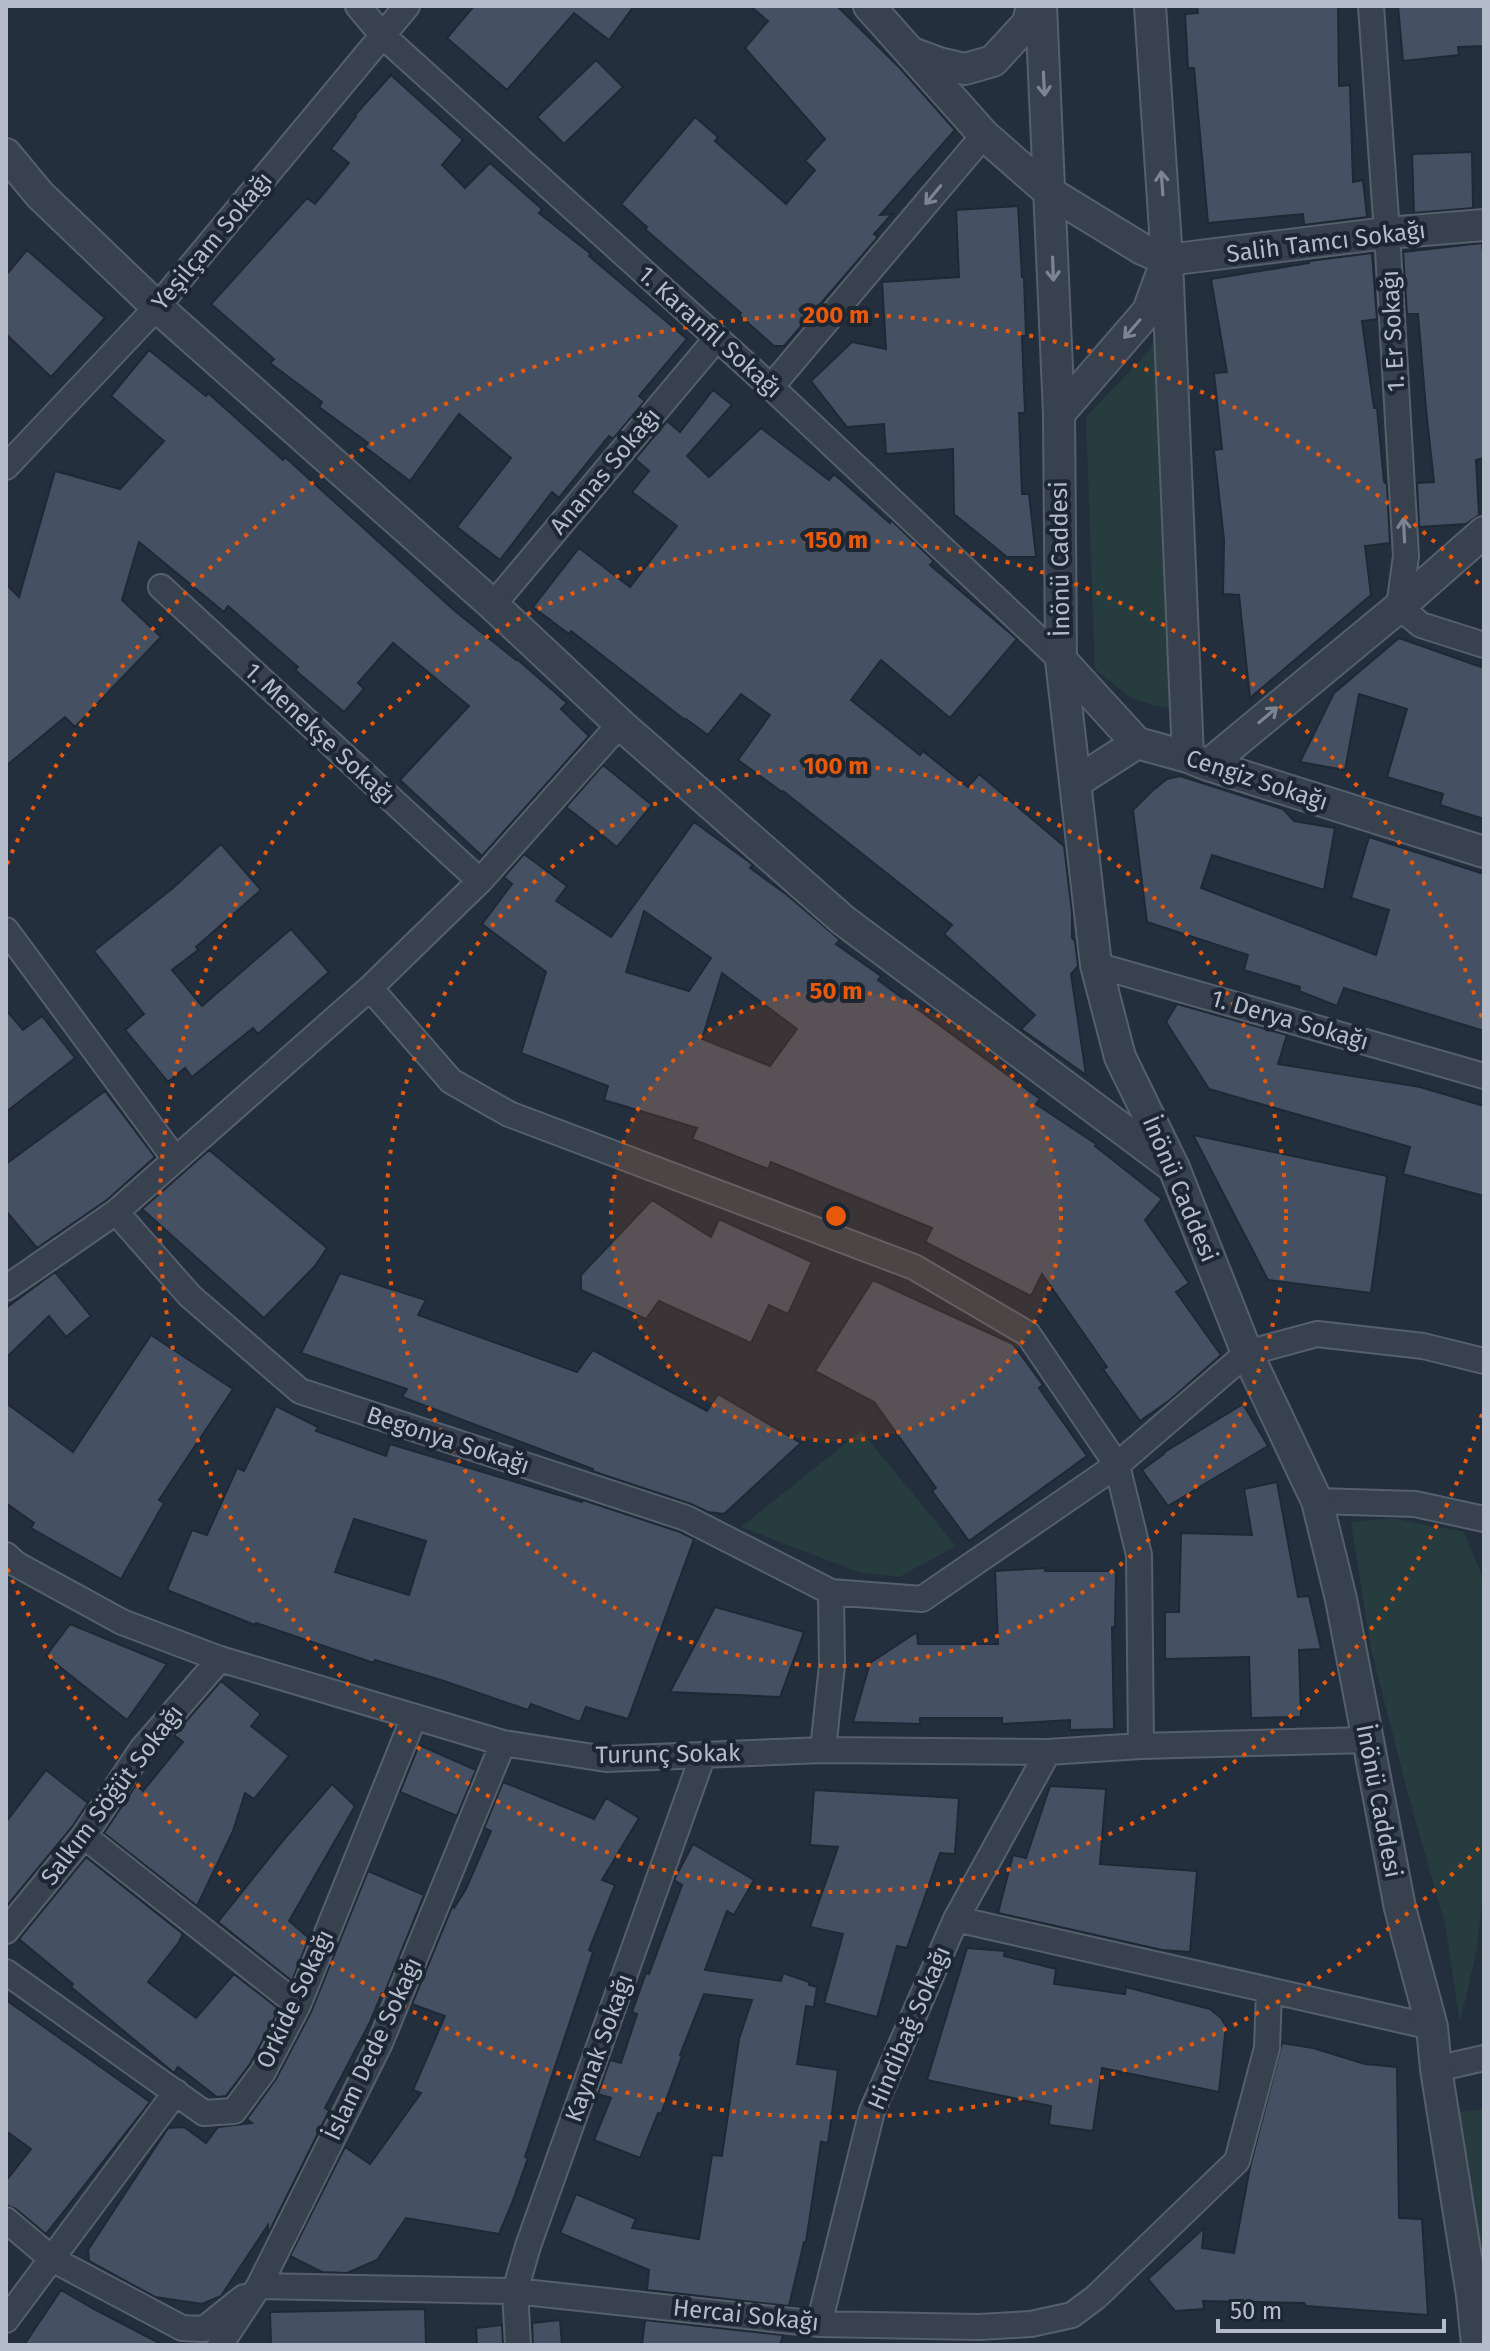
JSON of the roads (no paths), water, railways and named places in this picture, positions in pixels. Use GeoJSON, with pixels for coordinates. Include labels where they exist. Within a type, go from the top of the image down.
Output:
{"type":"FeatureCollection","features":[{"type":"Feature","properties":{"kind":"street","name":"1. Karanfil Sokağı"},"geometry":{"type":"LineString","coordinates":[[358,6],[383,36],[771,387],[1061,660]]}},
{"type":"Feature","properties":{"kind":"street","name":"Yeşilçam Sokağı"},"geometry":{"type":"LineString","coordinates":[[9,458],[157,307],[407,6]]}},
{"type":"Feature","properties":{"kind":"street"},"geometry":{"type":"LineString","coordinates":[[869,6],[984,135],[1049,192],[1142,249],[1167,260]]}},
{"type":"Feature","properties":{"kind":"street"},"geometry":{"type":"LineString","coordinates":[[907,51],[965,69],[993,61],[1028,23],[1032,6]]}},
{"type":"Feature","properties":{"kind":"street","name":"İnönü Caddesi"},"geometry":{"type":"LineString","coordinates":[[1041,6],[1059,414],[1061,660],[1096,965],[1120,1057],[1174,1168],[1247,1353],[1317,1501],[1341,1599],[1400,1908],[1432,2027],[1477,2345]]}},
{"type":"Feature","properties":{"kind":"street"},"geometry":{"type":"LineString","coordinates":[[1150,6],[1198,761]]}},
{"type":"Feature","properties":{"kind":"street","name":"1. Er Sokağı"},"geometry":{"type":"LineString","coordinates":[[1371,6],[1406,556],[1399,607]]}},
{"type":"Feature","properties":{"kind":"street"},"geometry":{"type":"LineString","coordinates":[[771,387],[984,135]]}},
{"type":"Feature","properties":{"kind":"street"},"geometry":{"type":"LineString","coordinates":[[6,154],[40,195],[157,307],[493,605],[620,724],[843,920],[1174,1168]]}},
{"type":"Feature","properties":{"kind":"street","name":"Salih Tamcı Sokağı"},"geometry":{"type":"LineString","coordinates":[[1167,260],[1387,233],[1484,225]]}},
{"type":"Feature","properties":{"kind":"street"},"geometry":{"type":"LineString","coordinates":[[1059,414],[1148,311],[1167,260]]}},
{"type":"Feature","properties":{"kind":"street","name":"Ananas Sokağı"},"geometry":{"type":"LineString","coordinates":[[493,605],[717,338]]}},
{"type":"Feature","properties":{"kind":"street"},"geometry":{"type":"LineString","coordinates":[[1198,761],[1399,607],[1484,532]]}},
{"type":"Feature","properties":{"kind":"street","name":"1. Menekşe Sokağı"},"geometry":{"type":"LineString","coordinates":[[161,587],[480,881]]}},
{"type":"Feature","properties":{"kind":"street"},"geometry":{"type":"LineString","coordinates":[[1399,607],[1421,625],[1484,645]]}},
{"type":"Feature","properties":{"kind":"street"},"geometry":{"type":"LineString","coordinates":[[1061,660],[1137,743],[1075,783]]}},
{"type":"Feature","properties":{"kind":"street"},"geometry":{"type":"LineString","coordinates":[[6,1288],[116,1212],[370,988],[480,881],[620,724]]}},
{"type":"Feature","properties":{"kind":"street","name":"Cengiz Sokağı"},"geometry":{"type":"LineString","coordinates":[[1137,743],[1484,852]]}},
{"type":"Feature","properties":{"kind":"street"},"geometry":{"type":"LineString","coordinates":[[6,930],[175,1159]]}},
{"type":"Feature","properties":{"kind":"street","name":"1. Derya Sokağı"},"geometry":{"type":"LineString","coordinates":[[1096,965],[1484,1076]]}},
{"type":"Feature","properties":{"kind":"street"},"geometry":{"type":"LineString","coordinates":[[370,988],[451,1081],[509,1114],[914,1267],[1028,1334],[1117,1465],[1139,1555],[1141,1746]]}},
{"type":"Feature","properties":{"kind":"street","name":"Begonya Sokağı"},"geometry":{"type":"LineString","coordinates":[[116,1212],[190,1296],[300,1391],[686,1518],[831,1592]]}},
{"type":"Feature","properties":{"kind":"street"},"geometry":{"type":"LineString","coordinates":[[823,1750],[832,1665],[831,1592],[922,1599],[1117,1465],[1247,1353],[1317,1334],[1423,1346],[1484,1361]]}},
{"type":"Feature","properties":{"kind":"street"},"geometry":{"type":"LineString","coordinates":[[1317,1501],[1415,1504],[1484,1519]]}},
{"type":"Feature","properties":{"kind":"street","name":"Turunç Sokak"},"geometry":{"type":"LineString","coordinates":[[6,1555],[16,1564],[122,1622],[220,1659],[503,1743],[606,1759],[823,1750],[1048,1752],[1141,1746],[1367,1740]]}},
{"type":"Feature","properties":{"kind":"street","name":"Salkım Söğüt Sokağı"},"geometry":{"type":"LineString","coordinates":[[6,1931],[84,1836],[142,1749],[220,1659]]}},
{"type":"Feature","properties":{"kind":"street","name":"Orkide Sokağı"},"geometry":{"type":"LineString","coordinates":[[6,1972],[204,2113],[234,2111],[263,2072],[298,2005],[414,1717]]}},
{"type":"Feature","properties":{"kind":"street","name":"İslam Dede Sokağı"},"geometry":{"type":"LineString","coordinates":[[220,2345],[259,2286],[380,2043],[503,1743]]}},
{"type":"Feature","properties":{"kind":"street","name":"Hindibağ Sokağı"},"geometry":{"type":"LineString","coordinates":[[819,2324],[872,2111],[956,1919],[1048,1752]]}},
{"type":"Feature","properties":{"kind":"street","name":"Kaynak Sokağı"},"geometry":{"type":"LineString","coordinates":[[518,2345],[515,2291],[528,2246],[703,1755]]}},
{"type":"Feature","properties":{"kind":"street"},"geometry":{"type":"LineString","coordinates":[[84,1836],[298,2005]]}},
{"type":"Feature","properties":{"kind":"street"},"geometry":{"type":"LineString","coordinates":[[956,1919],[1432,2027]]}},
{"type":"Feature","properties":{"kind":"street","name":"Hercai Sokağı"},"geometry":{"type":"LineString","coordinates":[[259,2286],[515,2291],[819,2324],[980,2336],[1072,2315],[1096,2297],[1237,2161],[1267,2048],[1269,1990]]}},
{"type":"Feature","properties":{"kind":"street"},"geometry":{"type":"LineString","coordinates":[[1436,2069],[1484,2058]]}},
{"type":"Feature","properties":{"kind":"street"},"geometry":{"type":"LineString","coordinates":[[6,2320],[176,2092]]}},
{"type":"Feature","properties":{"kind":"street"},"geometry":{"type":"LineString","coordinates":[[6,2220],[52,2259],[182,2328],[204,2329],[259,2286]]}}]}
